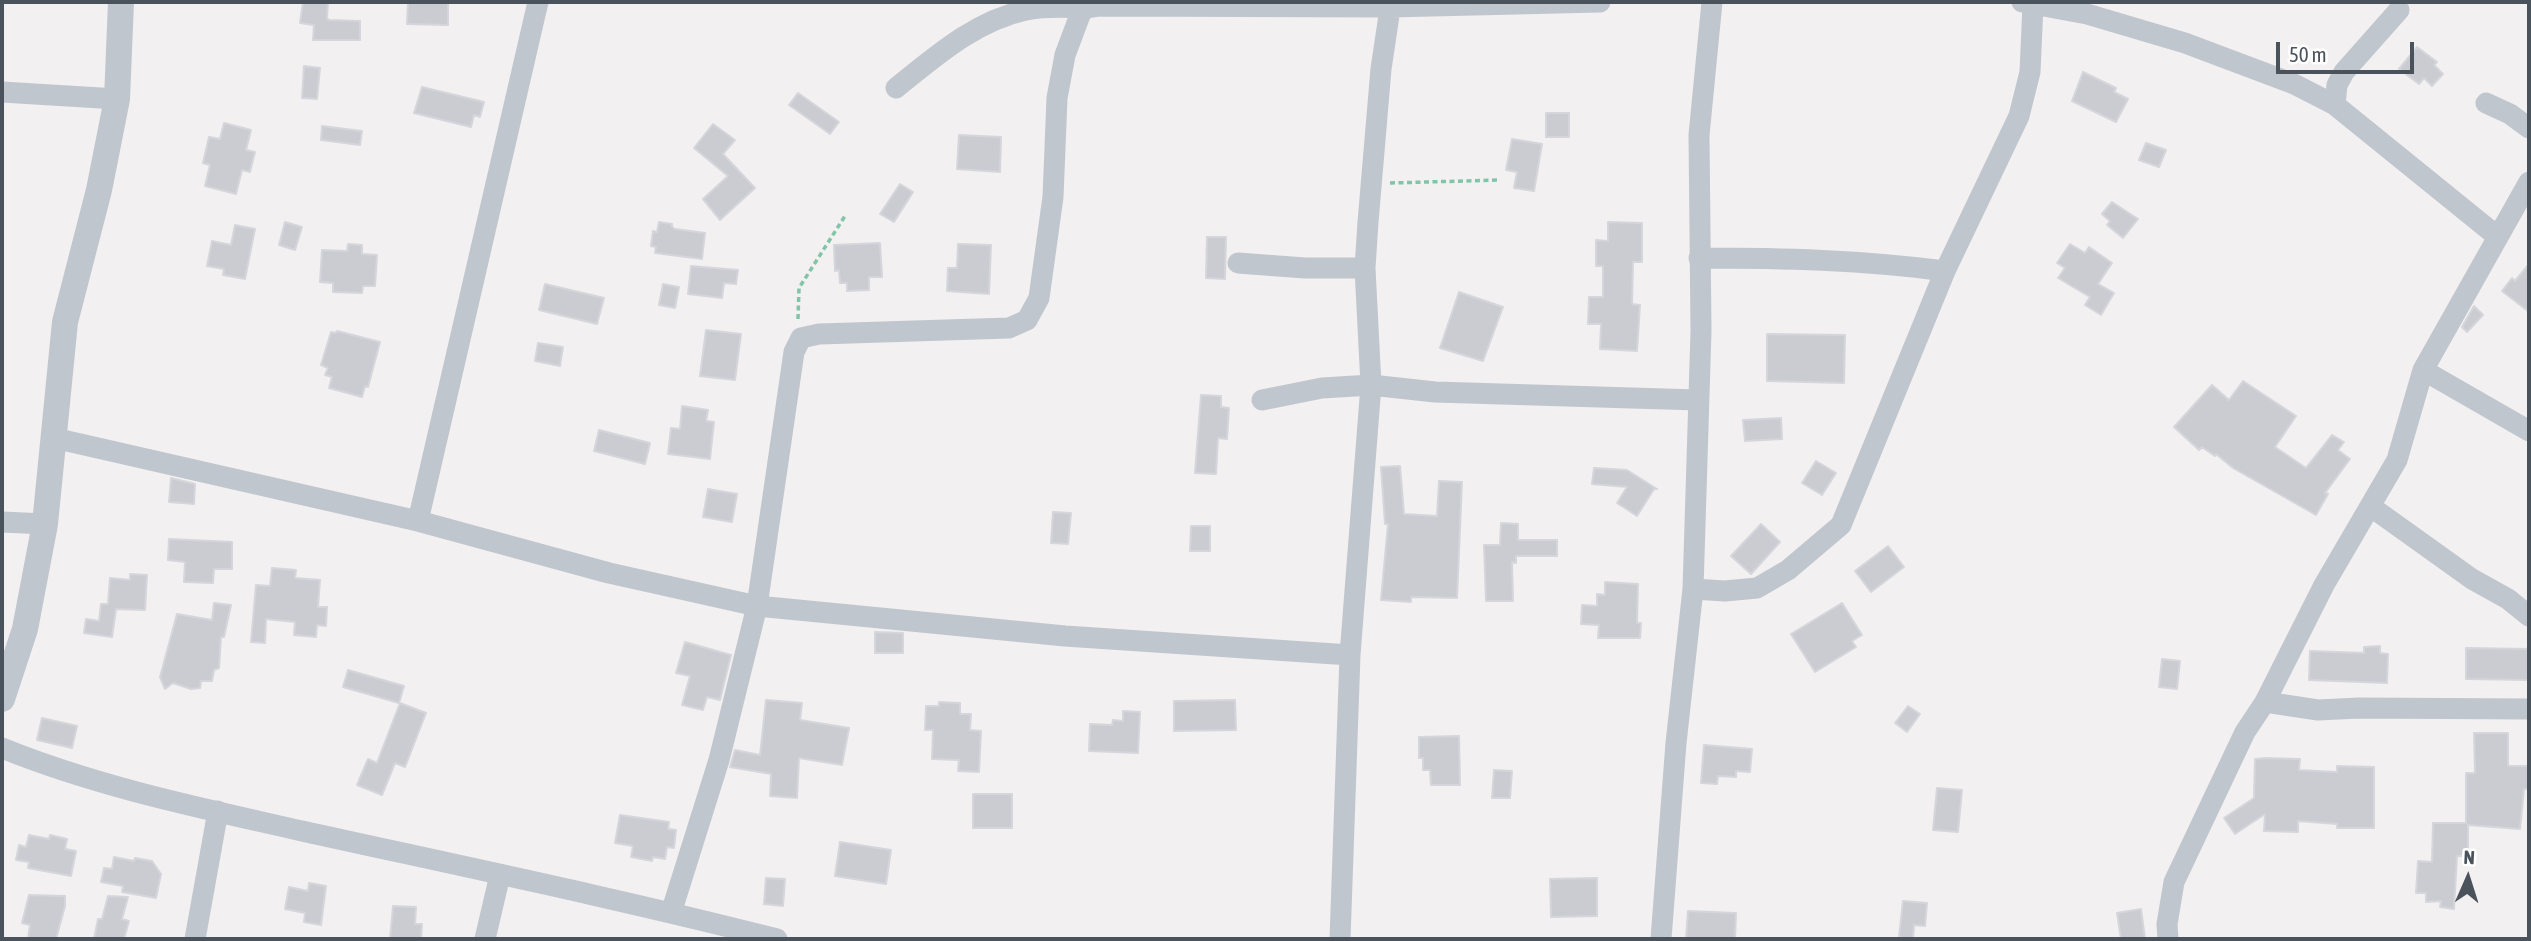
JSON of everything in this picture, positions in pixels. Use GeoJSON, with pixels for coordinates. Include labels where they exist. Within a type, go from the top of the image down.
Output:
{"type":"FeatureCollection","features":[{"type":"Feature","properties":{"kind":"street"},"geometry":{"type":"LineString","coordinates":[[2,699],[24,629],[45,524],[65,321],[99,190],[117,99],[121,2]]}},
{"type":"Feature","properties":{"kind":"street"},"geometry":{"type":"LineString","coordinates":[[418,521],[538,2]]}},
{"type":"Feature","properties":{"kind":"street"},"geometry":{"type":"LineString","coordinates":[[896,88],[954,42],[988,23],[1026,10],[1087,5],[1600,2]]}},
{"type":"Feature","properties":{"kind":"street"},"geometry":{"type":"LineString","coordinates":[[1661,939],[1676,743],[1693,589],[1702,331],[1699,135],[1712,2]]}},
{"type":"Feature","properties":{"kind":"street"},"geometry":{"type":"LineString","coordinates":[[1693,589],[1725,591],[1757,588],[1788,570],[1841,525],[1945,271],[2019,116],[2030,72],[2027,3],[2087,14],[2185,43],[2294,84],[2335,105],[2498,237]]}},
{"type":"Feature","properties":{"kind":"street"},"geometry":{"type":"LineString","coordinates":[[1340,939],[1350,655],[1371,385],[1366,268],[1381,69],[1391,4]]}},
{"type":"Feature","properties":{"kind":"street"},"geometry":{"type":"LineString","coordinates":[[671,913],[719,760],[757,606],[794,352],[801,338],[819,334],[1009,328],[1027,320],[1039,298],[1041,285],[1053,197],[1057,98],[1063,66],[1087,5]]}},
{"type":"Feature","properties":{"kind":"street"},"geometry":{"type":"LineString","coordinates":[[2335,105],[2337,85],[2344,72],[2399,10]]}},
{"type":"Feature","properties":{"kind":"street"},"geometry":{"type":"LineString","coordinates":[[2,92],[117,99]]}},
{"type":"Feature","properties":{"kind":"street"},"geometry":{"type":"LineString","coordinates":[[2486,103],[2510,114],[2529,128]]}},
{"type":"Feature","properties":{"kind":"street"},"geometry":{"type":"LineString","coordinates":[[2168,939],[2167,924],[2174,883],[2245,732],[2265,702],[2324,585],[2397,460],[2423,370],[2529,182]]}},
{"type":"Feature","properties":{"kind":"street"},"geometry":{"type":"LineString","coordinates":[[1699,258],[1883,262],[1945,271]]}},
{"type":"Feature","properties":{"kind":"street"},"geometry":{"type":"LineString","coordinates":[[1238,263],[1305,268],[1366,268]]}},
{"type":"Feature","properties":{"kind":"street"},"geometry":{"type":"LineString","coordinates":[[2423,370],[2529,431]]}},
{"type":"Feature","properties":{"kind":"street"},"geometry":{"type":"LineString","coordinates":[[1262,400],[1322,388],[1371,385],[1435,392],[1699,400]]}},
{"type":"Feature","properties":{"kind":"street"},"geometry":{"type":"LineString","coordinates":[[54,438],[418,521],[609,573],[757,606],[1065,636],[1350,655]]}},
{"type":"Feature","properties":{"kind":"street"},"geometry":{"type":"LineString","coordinates":[[2370,506],[2472,579],[2508,599],[2529,617]]}},
{"type":"Feature","properties":{"kind":"street"},"geometry":{"type":"LineString","coordinates":[[2,522],[45,524]]}},
{"type":"Feature","properties":{"kind":"street"},"geometry":{"type":"LineString","coordinates":[[2265,702],[2318,710],[2529,709]]}},
{"type":"Feature","properties":{"kind":"street"},"geometry":{"type":"LineString","coordinates":[[2,748],[37,762],[140,794],[777,939]]}},
{"type":"Feature","properties":{"kind":"street"},"geometry":{"type":"LineString","coordinates":[[195,939],[218,811]]}},
{"type":"Feature","properties":{"kind":"street"},"geometry":{"type":"LineString","coordinates":[[485,939],[500,875]]}},
{"type":"Feature","properties":{"kind":"path"},"geometry":{"type":"LineString","coordinates":[[1371,183],[1500,180]]}},
{"type":"Feature","properties":{"kind":"path"},"geometry":{"type":"LineString","coordinates":[[801,338],[797,313],[799,288],[845,216]]}},
{"type":"Feature","properties":{"kind":"building"},"geometry":{"type":"Polygon","coordinates":[[[303,2],[328,2],[329,20],[360,21],[360,40],[313,40],[314,25],[300,23],[303,2]]]}},
{"type":"Feature","properties":{"kind":"building"},"geometry":{"type":"Polygon","coordinates":[[[408,2],[448,2],[448,25],[407,24],[408,2]]]}},
{"type":"Feature","properties":{"kind":"building"},"geometry":{"type":"Polygon","coordinates":[[[2417,47],[2437,62],[2434,65],[2443,74],[2432,86],[2424,78],[2419,84],[2399,69],[2417,47]]]}},
{"type":"Feature","properties":{"kind":"building"},"geometry":{"type":"Polygon","coordinates":[[[304,66],[320,68],[317,99],[302,98],[304,66]]]}},
{"type":"Feature","properties":{"kind":"building"},"geometry":{"type":"Polygon","coordinates":[[[2083,72],[2116,88],[2114,92],[2128,99],[2116,122],[2072,101],[2083,72]]]}},
{"type":"Feature","properties":{"kind":"building"},"geometry":{"type":"Polygon","coordinates":[[[422,87],[484,102],[480,117],[474,115],[471,127],[414,113],[422,87]]]}},
{"type":"Feature","properties":{"kind":"building"},"geometry":{"type":"Polygon","coordinates":[[[798,93],[839,122],[830,134],[789,105],[798,93]]]}},
{"type":"Feature","properties":{"kind":"building"},"geometry":{"type":"Polygon","coordinates":[[[1546,113],[1569,113],[1569,137],[1546,137],[1546,113]]]}},
{"type":"Feature","properties":{"kind":"building"},"geometry":{"type":"Polygon","coordinates":[[[224,123],[251,130],[246,150],[255,152],[250,172],[242,170],[236,194],[205,186],[210,165],[203,163],[209,137],[220,139],[224,123]]]}},
{"type":"Feature","properties":{"kind":"building"},"geometry":{"type":"Polygon","coordinates":[[[713,124],[735,140],[723,154],[755,188],[720,220],[703,199],[728,176],[694,148],[713,124]]]}},
{"type":"Feature","properties":{"kind":"building"},"geometry":{"type":"Polygon","coordinates":[[[322,126],[362,131],[360,145],[321,140],[322,126]]]}},
{"type":"Feature","properties":{"kind":"building"},"geometry":{"type":"Polygon","coordinates":[[[959,135],[1001,137],[1000,172],[957,169],[959,135]]]}},
{"type":"Feature","properties":{"kind":"building"},"geometry":{"type":"Polygon","coordinates":[[[1512,139],[1542,144],[1534,191],[1514,188],[1517,172],[1506,170],[1512,139]]]}},
{"type":"Feature","properties":{"kind":"building"},"geometry":{"type":"Polygon","coordinates":[[[2146,143],[2166,150],[2159,167],[2139,160],[2146,143]]]}},
{"type":"Feature","properties":{"kind":"building"},"geometry":{"type":"Polygon","coordinates":[[[900,184],[913,192],[894,222],[880,214],[900,184]]]}},
{"type":"Feature","properties":{"kind":"building"},"geometry":{"type":"Polygon","coordinates":[[[2112,202],[2138,219],[2123,238],[2107,225],[2110,221],[2102,214],[2112,202]]]}},
{"type":"Feature","properties":{"kind":"building"},"geometry":{"type":"Polygon","coordinates":[[[285,222],[302,227],[295,250],[279,245],[285,222]]]}},
{"type":"Feature","properties":{"kind":"building"},"geometry":{"type":"Polygon","coordinates":[[[659,222],[672,224],[675,229],[705,233],[702,259],[655,253],[656,247],[651,246],[653,231],[657,232],[659,222]]]}},
{"type":"Feature","properties":{"kind":"building"},"geometry":{"type":"Polygon","coordinates":[[[1608,222],[1642,223],[1642,262],[1633,262],[1632,304],[1640,305],[1637,351],[1600,349],[1601,324],[1588,324],[1589,297],[1603,297],[1603,266],[1596,266],[1596,240],[1608,241],[1608,222]]]}},
{"type":"Feature","properties":{"kind":"building"},"geometry":{"type":"Polygon","coordinates":[[[235,225],[255,229],[245,279],[223,275],[224,269],[207,266],[212,241],[231,245],[235,225]]]}},
{"type":"Feature","properties":{"kind":"building"},"geometry":{"type":"Polygon","coordinates":[[[1207,237],[1226,237],[1225,279],[1206,278],[1207,237]]]}},
{"type":"Feature","properties":{"kind":"building"},"geometry":{"type":"Polygon","coordinates":[[[880,243],[882,277],[869,277],[869,290],[847,291],[847,283],[840,283],[839,270],[835,271],[834,245],[880,243]]]}},
{"type":"Feature","properties":{"kind":"building"},"geometry":{"type":"Polygon","coordinates":[[[348,244],[362,245],[362,254],[377,255],[375,286],[363,286],[362,293],[333,292],[333,283],[320,282],[322,250],[347,251],[348,244]]]}},
{"type":"Feature","properties":{"kind":"building"},"geometry":{"type":"Polygon","coordinates":[[[958,244],[991,245],[989,294],[947,291],[948,268],[957,268],[958,244]]]}},
{"type":"Feature","properties":{"kind":"building"},"geometry":{"type":"Polygon","coordinates":[[[2070,244],[2085,253],[2089,247],[2112,263],[2098,284],[2114,293],[2101,315],[2085,305],[2090,297],[2058,278],[2065,268],[2057,263],[2070,244]]]}},
{"type":"Feature","properties":{"kind":"building"},"geometry":{"type":"Polygon","coordinates":[[[2529,264],[2529,312],[2502,291],[2512,278],[2515,281],[2529,264]]]}},
{"type":"Feature","properties":{"kind":"building"},"geometry":{"type":"Polygon","coordinates":[[[691,266],[738,270],[736,284],[724,283],[722,298],[688,294],[691,266]]]}},
{"type":"Feature","properties":{"kind":"building"},"geometry":{"type":"Polygon","coordinates":[[[545,284],[604,298],[597,324],[539,310],[545,284]]]}},
{"type":"Feature","properties":{"kind":"building"},"geometry":{"type":"Polygon","coordinates":[[[663,284],[679,287],[675,308],[659,305],[663,284]]]}},
{"type":"Feature","properties":{"kind":"building"},"geometry":{"type":"Polygon","coordinates":[[[1459,292],[1503,307],[1483,361],[1440,348],[1459,292]]]}},
{"type":"Feature","properties":{"kind":"building"},"geometry":{"type":"Polygon","coordinates":[[[2474,306],[2483,315],[2467,332],[2462,327],[2474,306]]]}},
{"type":"Feature","properties":{"kind":"building"},"geometry":{"type":"Polygon","coordinates":[[[706,330],[741,334],[735,380],[700,376],[706,330]]]}},
{"type":"Feature","properties":{"kind":"building"},"geometry":{"type":"Polygon","coordinates":[[[337,331],[380,342],[368,387],[365,386],[362,397],[329,388],[332,377],[325,375],[328,368],[321,365],[331,332],[337,331]]]}},
{"type":"Feature","properties":{"kind":"building"},"geometry":{"type":"Polygon","coordinates":[[[1767,334],[1845,335],[1844,383],[1767,381],[1767,334]]]}},
{"type":"Feature","properties":{"kind":"building"},"geometry":{"type":"Polygon","coordinates":[[[538,343],[563,347],[560,366],[535,361],[538,343]]]}},
{"type":"Feature","properties":{"kind":"building"},"geometry":{"type":"Polygon","coordinates":[[[2243,381],[2296,416],[2275,447],[2306,468],[2332,435],[2344,442],[2338,450],[2350,459],[2325,493],[2328,494],[2316,515],[2233,468],[2216,454],[2215,456],[2202,447],[2199,450],[2174,427],[2212,385],[2229,400],[2243,381]]]}},
{"type":"Feature","properties":{"kind":"building"},"geometry":{"type":"Polygon","coordinates":[[[1201,395],[1221,396],[1221,407],[1229,408],[1227,439],[1218,438],[1216,474],[1195,473],[1201,395]]]}},
{"type":"Feature","properties":{"kind":"building"},"geometry":{"type":"Polygon","coordinates":[[[682,406],[708,410],[706,421],[714,422],[710,459],[668,454],[671,428],[680,429],[682,406]]]}},
{"type":"Feature","properties":{"kind":"building"},"geometry":{"type":"Polygon","coordinates":[[[1781,418],[1782,439],[1745,441],[1743,420],[1781,418]]]}},
{"type":"Feature","properties":{"kind":"building"},"geometry":{"type":"Polygon","coordinates":[[[599,430],[650,443],[645,464],[594,451],[599,430]]]}},
{"type":"Feature","properties":{"kind":"building"},"geometry":{"type":"Polygon","coordinates":[[[1816,461],[1836,473],[1822,495],[1802,483],[1816,461]]]}},
{"type":"Feature","properties":{"kind":"building"},"geometry":{"type":"Polygon","coordinates":[[[1400,466],[1404,514],[1437,516],[1439,481],[1462,482],[1457,598],[1411,597],[1411,602],[1381,600],[1388,524],[1385,524],[1381,467],[1400,466]]]}},
{"type":"Feature","properties":{"kind":"building"},"geometry":{"type":"Polygon","coordinates":[[[1594,468],[1627,470],[1657,489],[1654,489],[1637,516],[1617,503],[1627,487],[1592,484],[1594,468]]]}},
{"type":"Feature","properties":{"kind":"building"},"geometry":{"type":"Polygon","coordinates":[[[171,478],[195,484],[194,504],[169,502],[171,478]]]}},
{"type":"Feature","properties":{"kind":"building"},"geometry":{"type":"Polygon","coordinates":[[[708,489],[737,494],[732,522],[703,517],[708,489]]]}},
{"type":"Feature","properties":{"kind":"building"},"geometry":{"type":"Polygon","coordinates":[[[1053,512],[1071,513],[1068,544],[1051,543],[1053,512]]]}},
{"type":"Feature","properties":{"kind":"building"},"geometry":{"type":"Polygon","coordinates":[[[1501,523],[1518,524],[1518,540],[1557,540],[1557,556],[1516,556],[1516,563],[1512,562],[1513,601],[1486,601],[1484,545],[1500,545],[1501,523]]]}},
{"type":"Feature","properties":{"kind":"building"},"geometry":{"type":"Polygon","coordinates":[[[1761,524],[1780,542],[1751,574],[1731,556],[1761,524]]]}},
{"type":"Feature","properties":{"kind":"building"},"geometry":{"type":"Polygon","coordinates":[[[1191,526],[1210,526],[1210,551],[1190,551],[1191,526]]]}},
{"type":"Feature","properties":{"kind":"building"},"geometry":{"type":"Polygon","coordinates":[[[169,539],[232,542],[232,569],[214,569],[213,583],[184,582],[185,562],[168,560],[169,539]]]}},
{"type":"Feature","properties":{"kind":"building"},"geometry":{"type":"Polygon","coordinates":[[[1888,546],[1904,567],[1871,592],[1855,571],[1888,546]]]}},
{"type":"Feature","properties":{"kind":"building"},"geometry":{"type":"Polygon","coordinates":[[[272,568],[296,570],[295,578],[320,580],[318,607],[327,607],[326,626],[317,625],[316,637],[294,635],[295,622],[266,619],[265,643],[251,642],[256,585],[270,586],[272,568]]]}},
{"type":"Feature","properties":{"kind":"building"},"geometry":{"type":"Polygon","coordinates":[[[130,574],[147,575],[145,610],[116,609],[112,637],[84,633],[86,619],[99,621],[101,604],[108,604],[110,578],[130,580],[130,574]]]}},
{"type":"Feature","properties":{"kind":"building"},"geometry":{"type":"Polygon","coordinates":[[[1605,582],[1638,584],[1637,623],[1641,623],[1640,638],[1598,638],[1599,625],[1581,624],[1582,605],[1597,606],[1597,594],[1605,595],[1605,582]]]}},
{"type":"Feature","properties":{"kind":"building"},"geometry":{"type":"Polygon","coordinates":[[[214,603],[231,605],[224,637],[221,637],[219,668],[214,670],[212,681],[201,681],[200,688],[191,689],[173,683],[165,689],[160,677],[177,614],[212,620],[214,603]]]}},
{"type":"Feature","properties":{"kind":"building"},"geometry":{"type":"Polygon","coordinates":[[[1842,603],[1862,635],[1852,641],[1856,647],[1815,672],[1791,634],[1842,603]]]}},
{"type":"Feature","properties":{"kind":"building"},"geometry":{"type":"Polygon","coordinates":[[[875,632],[903,633],[903,653],[875,653],[875,632]]]}},
{"type":"Feature","properties":{"kind":"building"},"geometry":{"type":"Polygon","coordinates":[[[685,642],[731,655],[720,700],[707,697],[703,710],[682,705],[690,676],[676,673],[685,642]]]}},
{"type":"Feature","properties":{"kind":"building"},"geometry":{"type":"Polygon","coordinates":[[[2380,646],[2380,653],[2388,654],[2387,683],[2309,680],[2310,651],[2364,653],[2364,647],[2380,646]]]}},
{"type":"Feature","properties":{"kind":"building"},"geometry":{"type":"Polygon","coordinates":[[[2466,648],[2529,649],[2529,680],[2466,679],[2466,648]]]}},
{"type":"Feature","properties":{"kind":"building"},"geometry":{"type":"Polygon","coordinates":[[[2162,659],[2180,661],[2177,689],[2159,687],[2162,659]]]}},
{"type":"Feature","properties":{"kind":"building"},"geometry":{"type":"Polygon","coordinates":[[[348,670],[404,686],[399,703],[343,687],[348,670]]]}},
{"type":"Feature","properties":{"kind":"building"},"geometry":{"type":"Polygon","coordinates":[[[766,700],[802,703],[800,720],[849,728],[842,765],[799,758],[797,798],[770,796],[771,774],[730,767],[735,750],[760,755],[766,700]]]}},
{"type":"Feature","properties":{"kind":"building"},"geometry":{"type":"Polygon","coordinates":[[[1235,700],[1236,730],[1174,731],[1174,701],[1235,700]]]}},
{"type":"Feature","properties":{"kind":"building"},"geometry":{"type":"Polygon","coordinates":[[[939,702],[960,703],[960,714],[971,714],[970,730],[981,731],[979,772],[958,771],[959,760],[932,759],[933,730],[925,730],[926,706],[939,706],[939,702]]]}},
{"type":"Feature","properties":{"kind":"building"},"geometry":{"type":"Polygon","coordinates":[[[400,703],[426,713],[405,767],[395,763],[382,795],[357,785],[368,759],[377,763],[400,703]]]}},
{"type":"Feature","properties":{"kind":"building"},"geometry":{"type":"Polygon","coordinates":[[[1908,706],[1920,714],[1907,732],[1895,723],[1908,706]]]}},
{"type":"Feature","properties":{"kind":"building"},"geometry":{"type":"Polygon","coordinates":[[[1123,711],[1140,712],[1138,753],[1089,751],[1090,724],[1112,725],[1113,720],[1123,721],[1123,711]]]}},
{"type":"Feature","properties":{"kind":"building"},"geometry":{"type":"Polygon","coordinates":[[[42,718],[77,726],[72,748],[37,740],[42,718]]]}},
{"type":"Feature","properties":{"kind":"building"},"geometry":{"type":"Polygon","coordinates":[[[2474,733],[2508,733],[2508,766],[2529,766],[2529,789],[2524,789],[2520,829],[2468,825],[2468,856],[2457,856],[2454,909],[2440,907],[2441,901],[2426,902],[2426,893],[2416,893],[2418,861],[2432,862],[2433,823],[2466,823],[2466,773],[2475,773],[2474,733]]]}},
{"type":"Feature","properties":{"kind":"building"},"geometry":{"type":"Polygon","coordinates":[[[1459,736],[1460,785],[1431,785],[1430,770],[1423,770],[1423,758],[1419,758],[1419,737],[1459,736]]]}},
{"type":"Feature","properties":{"kind":"building"},"geometry":{"type":"Polygon","coordinates":[[[1704,745],[1752,749],[1750,772],[1736,771],[1736,777],[1718,776],[1717,784],[1701,783],[1704,745]]]}},
{"type":"Feature","properties":{"kind":"building"},"geometry":{"type":"Polygon","coordinates":[[[2255,759],[2300,759],[2299,770],[2337,772],[2337,766],[2374,767],[2374,828],[2337,828],[2337,824],[2298,821],[2298,832],[2264,831],[2265,814],[2235,834],[2224,818],[2254,798],[2255,759]]]}},
{"type":"Feature","properties":{"kind":"building"},"geometry":{"type":"Polygon","coordinates":[[[1494,770],[1512,771],[1510,798],[1492,798],[1494,770]]]}},
{"type":"Feature","properties":{"kind":"building"},"geometry":{"type":"Polygon","coordinates":[[[1937,788],[1962,790],[1958,832],[1933,830],[1937,788]]]}},
{"type":"Feature","properties":{"kind":"building"},"geometry":{"type":"Polygon","coordinates":[[[973,794],[1012,794],[1012,828],[973,828],[973,794]]]}},
{"type":"Feature","properties":{"kind":"building"},"geometry":{"type":"Polygon","coordinates":[[[620,815],[669,822],[668,829],[676,830],[674,848],[667,847],[665,859],[653,857],[652,861],[631,857],[633,846],[615,843],[620,815]]]}},
{"type":"Feature","properties":{"kind":"building"},"geometry":{"type":"Polygon","coordinates":[[[29,835],[49,839],[50,835],[67,839],[65,849],[76,851],[71,876],[28,868],[29,862],[16,860],[19,845],[26,847],[29,835]]]}},
{"type":"Feature","properties":{"kind":"building"},"geometry":{"type":"Polygon","coordinates":[[[840,842],[891,850],[886,884],[835,876],[840,842]]]}},
{"type":"Feature","properties":{"kind":"building"},"geometry":{"type":"Polygon","coordinates":[[[114,857],[152,861],[161,874],[156,898],[122,892],[123,886],[101,882],[104,868],[112,869],[114,857]]]}},
{"type":"Feature","properties":{"kind":"building"},"geometry":{"type":"Polygon","coordinates":[[[766,878],[785,879],[783,906],[764,904],[766,878]]]}},
{"type":"Feature","properties":{"kind":"building"},"geometry":{"type":"Polygon","coordinates":[[[1597,878],[1597,916],[1551,917],[1550,879],[1597,878]]]}},
{"type":"Feature","properties":{"kind":"building"},"geometry":{"type":"Polygon","coordinates":[[[309,883],[326,886],[321,925],[304,922],[305,913],[285,909],[289,887],[308,891],[309,883]]]}},
{"type":"Feature","properties":{"kind":"building"},"geometry":{"type":"Polygon","coordinates":[[[29,895],[65,896],[56,939],[28,939],[30,925],[22,923],[29,895]]]}},
{"type":"Feature","properties":{"kind":"building"},"geometry":{"type":"Polygon","coordinates":[[[108,896],[128,897],[122,919],[129,921],[124,939],[94,939],[98,919],[102,919],[108,896]]]}},
{"type":"Feature","properties":{"kind":"building"},"geometry":{"type":"Polygon","coordinates":[[[1903,901],[1927,903],[1925,926],[1914,925],[1913,939],[1899,937],[1903,901]]]}},
{"type":"Feature","properties":{"kind":"building"},"geometry":{"type":"Polygon","coordinates":[[[393,906],[416,907],[415,924],[422,924],[421,939],[390,939],[393,906]]]}},
{"type":"Feature","properties":{"kind":"building"},"geometry":{"type":"Polygon","coordinates":[[[2141,909],[2145,939],[2121,939],[2117,913],[2141,909]]]}},
{"type":"Feature","properties":{"kind":"building"},"geometry":{"type":"Polygon","coordinates":[[[1688,911],[1736,913],[1735,939],[1686,939],[1688,911]]]}}]}
